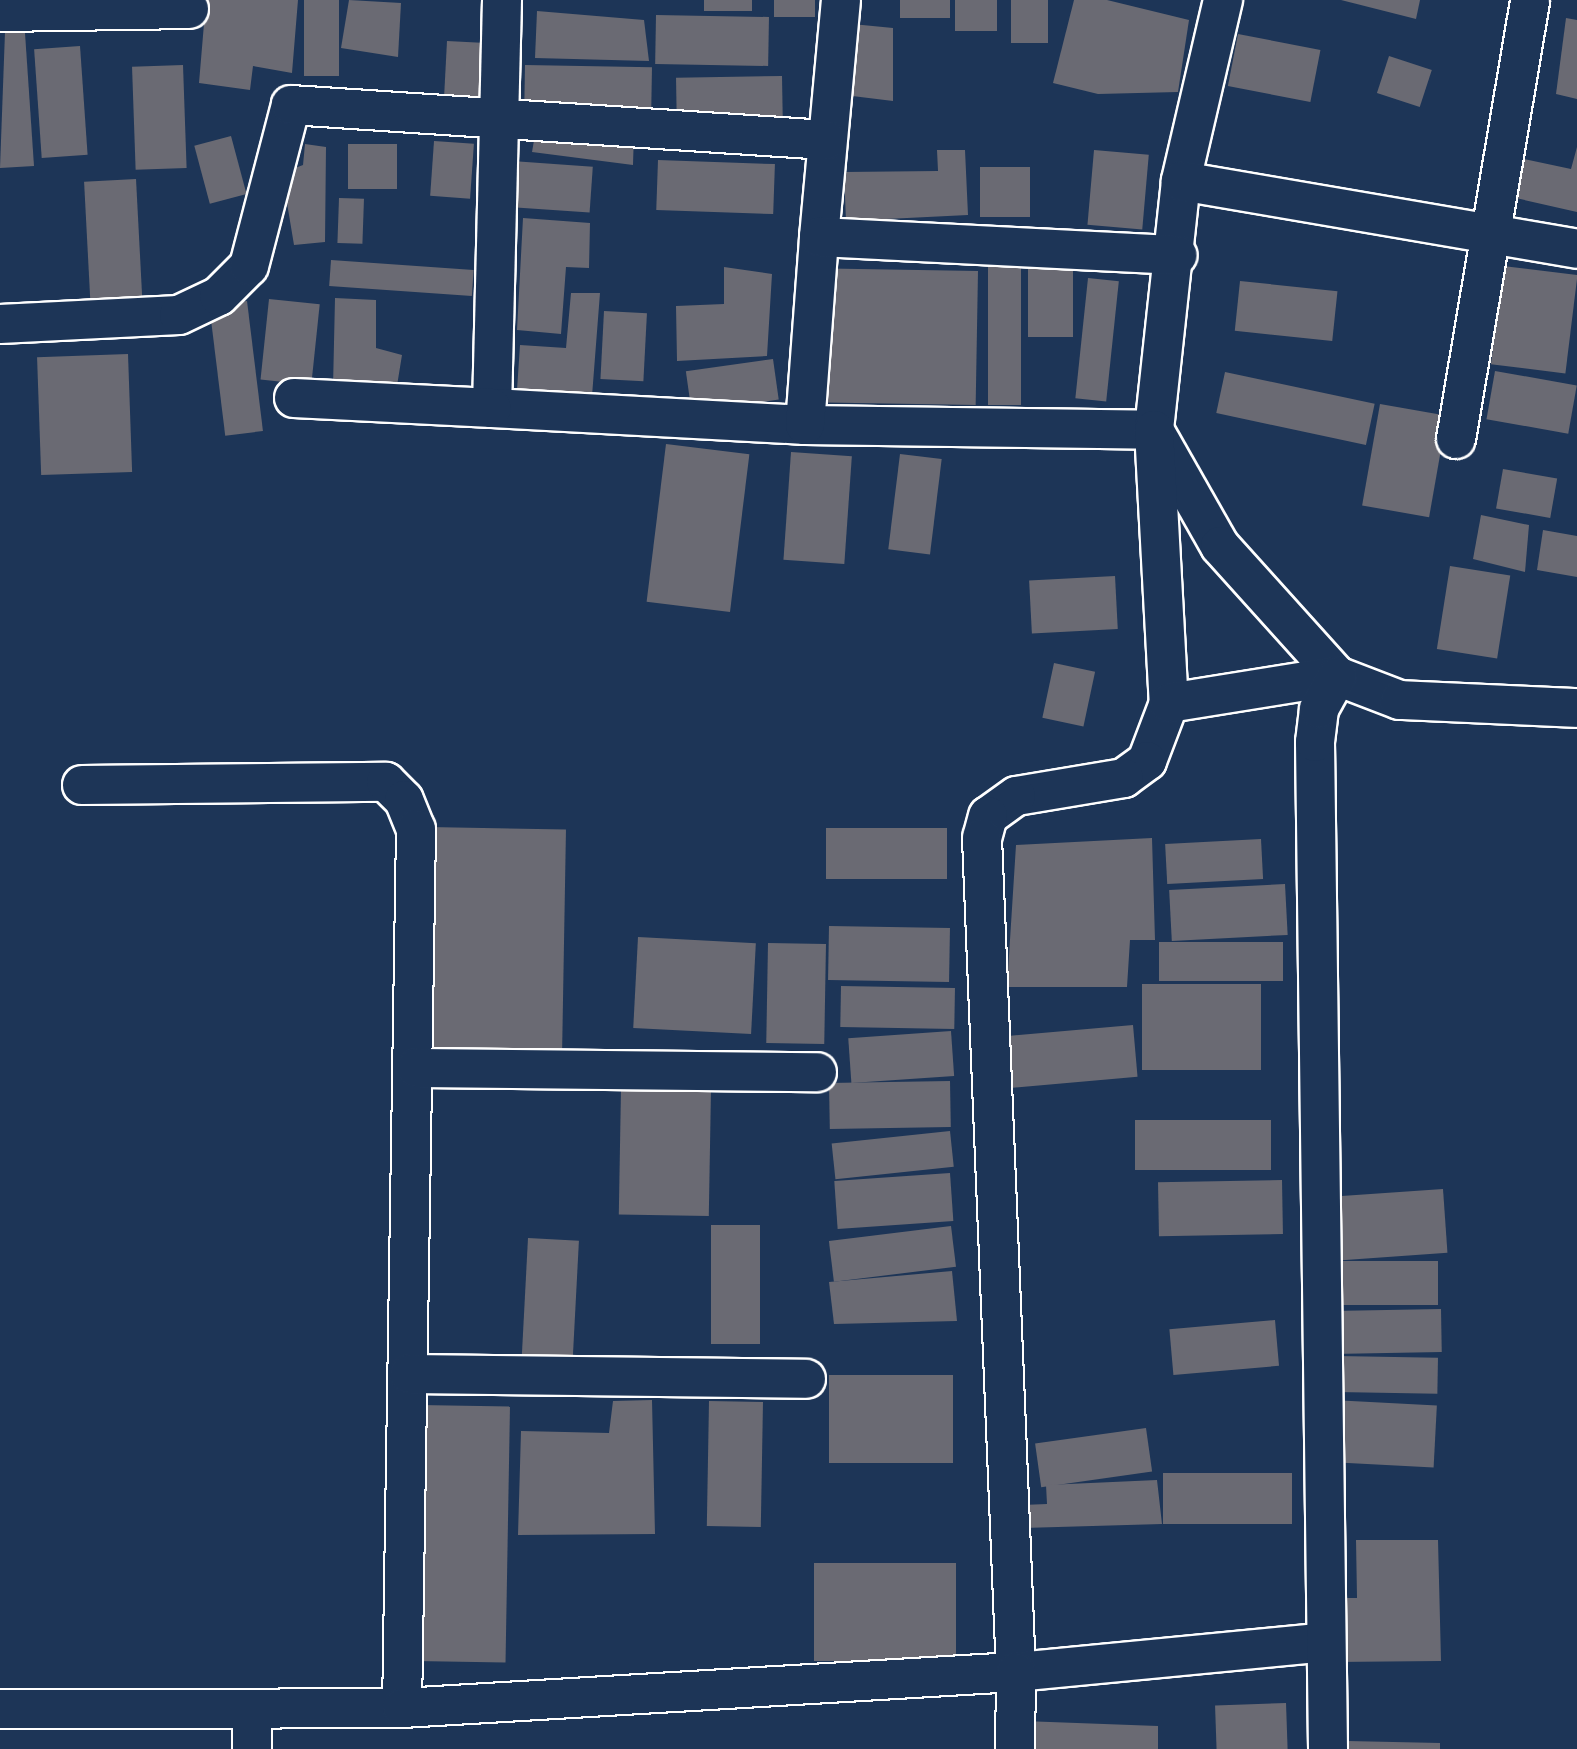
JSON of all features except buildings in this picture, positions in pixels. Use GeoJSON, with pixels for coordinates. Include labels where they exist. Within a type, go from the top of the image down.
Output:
{"type":"FeatureCollection","features":[{"type":"Feature","properties":{"kind":"street"},"geometry":{"type":"LineString","coordinates":[[492,408],[504,115],[502,0]]}},
{"type":"Feature","properties":{"kind":"street"},"geometry":{"type":"LineString","coordinates":[[805,425],[827,140],[841,0]]}},
{"type":"Feature","properties":{"kind":"street"},"geometry":{"type":"LineString","coordinates":[[1456,439],[1530,0]]}},
{"type":"Feature","properties":{"kind":"street"},"geometry":{"type":"LineString","coordinates":[[1015,1749],[1016,1672],[982,838],[988,816],[1016,796],[1124,778],[1147,761],[1169,703],[1154,430],[1178,255],[1181,181],[1219,1]]}},
{"type":"Feature","properties":{"kind":"street"},"geometry":{"type":"LineString","coordinates":[[0,12],[189,9]]}},
{"type":"Feature","properties":{"kind":"street"},"geometry":{"type":"LineString","coordinates":[[0,324],[178,315],[219,296],[249,266],[291,105],[504,115],[827,140]]}},
{"type":"Feature","properties":{"kind":"street"},"geometry":{"type":"LineString","coordinates":[[1181,181],[1577,249]]}},
{"type":"Feature","properties":{"kind":"street"},"geometry":{"type":"LineString","coordinates":[[819,237],[1178,255]]}},
{"type":"Feature","properties":{"kind":"street"},"geometry":{"type":"LineString","coordinates":[[293,398],[805,425],[1154,430]]}},
{"type":"Feature","properties":{"kind":"street"},"geometry":{"type":"LineString","coordinates":[[1154,430],[1220,546],[1337,676],[1400,700],[1577,708]]}},
{"type":"Feature","properties":{"kind":"street"},"geometry":{"type":"LineString","coordinates":[[1169,703],[1337,676]]}},
{"type":"Feature","properties":{"kind":"street"},"geometry":{"type":"LineString","coordinates":[[1328,1749],[1315,742],[1319,709],[1337,676]]}},
{"type":"Feature","properties":{"kind":"street"},"geometry":{"type":"LineString","coordinates":[[82,785],[386,782],[404,800],[416,829],[416,1068],[402,1708]]}},
{"type":"Feature","properties":{"kind":"street"},"geometry":{"type":"LineString","coordinates":[[416,1068],[817,1072]]}},
{"type":"Feature","properties":{"kind":"street"},"geometry":{"type":"LineString","coordinates":[[409,1374],[806,1379]]}},
{"type":"Feature","properties":{"kind":"street"},"geometry":{"type":"LineString","coordinates":[[0,1709],[252,1712],[402,1708],[1016,1672],[1326,1642]]}},
{"type":"Feature","properties":{"kind":"street"},"geometry":{"type":"LineString","coordinates":[[252,1712],[252,1749]]}}]}
